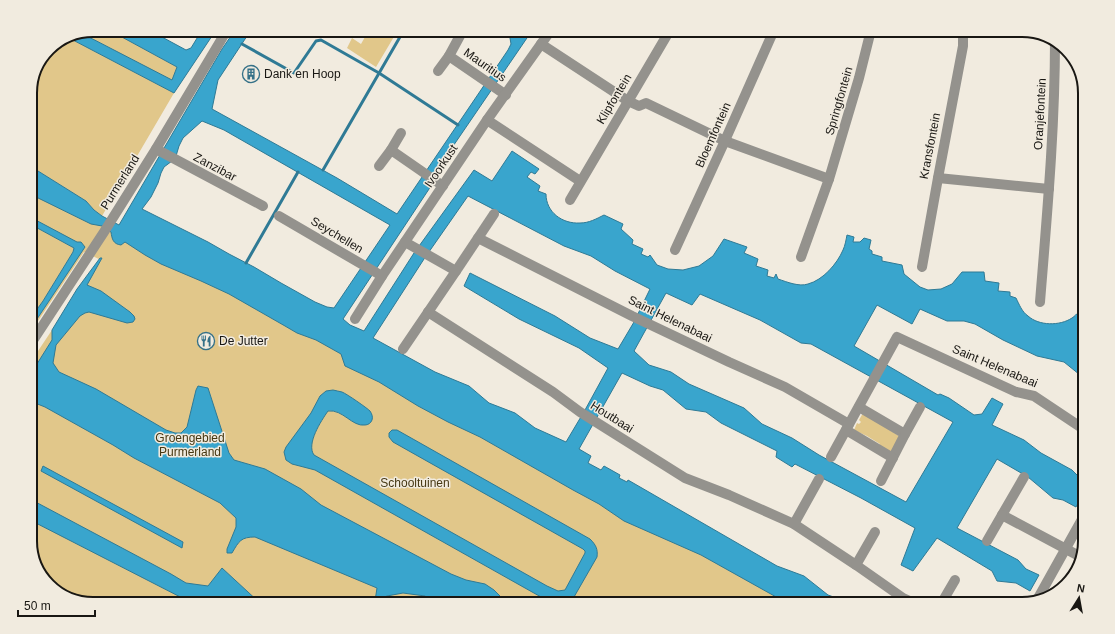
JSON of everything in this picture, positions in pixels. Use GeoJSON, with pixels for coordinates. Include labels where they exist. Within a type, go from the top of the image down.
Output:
{"type":"FeatureCollection","features":[{"type":"Feature","properties":{"kind":"street","name":"Purmerland"},"geometry":{"type":"LineString","coordinates":[[37,334],[158,150],[223,37]]}},
{"type":"Feature","properties":{"kind":"street","name":"Mauritius"},"geometry":{"type":"LineString","coordinates":[[438,71],[449,56],[459,37]]}},
{"type":"Feature","properties":{"kind":"street","name":"Ivoorkust"},"geometry":{"type":"LineString","coordinates":[[355,319],[379,274],[405,242],[440,184],[487,120],[502,92],[546,37]]}},
{"type":"Feature","properties":{"kind":"street","name":"Klipfontein"},"geometry":{"type":"LineString","coordinates":[[570,200],[666,37]]}},
{"type":"Feature","properties":{"kind":"street","name":"Bloemfontein"},"geometry":{"type":"LineString","coordinates":[[675,250],[771,37]]}},
{"type":"Feature","properties":{"kind":"street","name":"Springfontein"},"geometry":{"type":"LineString","coordinates":[[801,257],[829,179],[859,78],[869,37]]}},
{"type":"Feature","properties":{"kind":"street","name":"Kransfontein"},"geometry":{"type":"LineString","coordinates":[[922,267],[963,46],[963,37]]}},
{"type":"Feature","properties":{"kind":"street"},"geometry":{"type":"LineString","coordinates":[[541,44],[628,101],[639,106],[646,103],[725,141],[829,179]]}},
{"type":"Feature","properties":{"kind":"street","name":"Oranjefontein"},"geometry":{"type":"LineString","coordinates":[[1040,302],[1049,189],[1055,48]]}},
{"type":"Feature","properties":{"kind":"street","name":"Mauritius"},"geometry":{"type":"LineString","coordinates":[[449,56],[502,92]]}},
{"type":"Feature","properties":{"kind":"street"},"geometry":{"type":"LineString","coordinates":[[487,120],[580,181]]}},
{"type":"Feature","properties":{"kind":"street"},"geometry":{"type":"LineString","coordinates":[[379,166],[401,133]]}},
{"type":"Feature","properties":{"kind":"street","name":"Zanzibar"},"geometry":{"type":"LineString","coordinates":[[158,150],[263,206]]}},
{"type":"Feature","properties":{"kind":"street"},"geometry":{"type":"LineString","coordinates":[[391,150],[440,184]]}},
{"type":"Feature","properties":{"kind":"street"},"geometry":{"type":"LineString","coordinates":[[938,178],[1049,189]]}},
{"type":"Feature","properties":{"kind":"street"},"geometry":{"type":"LineString","coordinates":[[403,349],[494,214]]}},
{"type":"Feature","properties":{"kind":"street","name":"Seychellen"},"geometry":{"type":"LineString","coordinates":[[279,216],[379,274]]}},
{"type":"Feature","properties":{"kind":"street","name":"Saint Helenabaai"},"geometry":{"type":"LineString","coordinates":[[478,238],[632,316],[785,387],[893,458]]}},
{"type":"Feature","properties":{"kind":"street"},"geometry":{"type":"LineString","coordinates":[[405,242],[456,271]]}},
{"type":"Feature","properties":{"kind":"street","name":"Houtbaai"},"geometry":{"type":"LineString","coordinates":[[428,312],[553,392],[598,424],[686,478],[729,495],[794,524],[903,597]]}},
{"type":"Feature","properties":{"kind":"street","name":"Saint Helenabaai"},"geometry":{"type":"LineString","coordinates":[[831,457],[897,337],[1016,392],[1034,396],[1078,425]]}},
{"type":"Feature","properties":{"kind":"street"},"geometry":{"type":"LineString","coordinates":[[859,407],[905,434]]}},
{"type":"Feature","properties":{"kind":"street"},"geometry":{"type":"LineString","coordinates":[[881,482],[920,407]]}},
{"type":"Feature","properties":{"kind":"street"},"geometry":{"type":"LineString","coordinates":[[988,541],[1024,477]]}},
{"type":"Feature","properties":{"kind":"street"},"geometry":{"type":"LineString","coordinates":[[794,524],[818,479]]}},
{"type":"Feature","properties":{"kind":"street"},"geometry":{"type":"LineString","coordinates":[[1002,515],[1076,554]]}},
{"type":"Feature","properties":{"kind":"street"},"geometry":{"type":"LineString","coordinates":[[1041,594],[1078,527]]}},
{"type":"Feature","properties":{"kind":"street"},"geometry":{"type":"LineString","coordinates":[[856,565],[875,532]]}},
{"type":"Feature","properties":{"kind":"street"},"geometry":{"type":"LineString","coordinates":[[945,597],[955,580]]}},
{"type":"Feature","properties":{"kind":"green space"},"geometry":{"type":"Polygon","coordinates":[[[89,37],[122,37],[177,67],[172,81],[89,37]]]}},
{"type":"Feature","properties":{"kind":"green space"},"geometry":{"type":"Polygon","coordinates":[[[365,37],[394,37],[376,67],[347,48],[352,38],[361,44],[365,37]]]}},
{"type":"Feature","properties":{"kind":"green space"},"geometry":{"type":"Polygon","coordinates":[[[74,40],[174,93],[102,216],[86,201],[37,170],[37,89],[39,79],[43,68],[56,51],[62,46],[74,40]]]}},
{"type":"Feature","properties":{"kind":"green space","name":"Groengebied Purmerland"},"geometry":{"type":"Polygon","coordinates":[[[37,183],[805,597],[86,597],[72,593],[56,583],[46,572],[38,552],[37,352],[52,330],[52,334],[101,260],[84,252],[37,322],[37,319],[82,250],[37,226],[37,183]]]}},
{"type":"Feature","properties":{"kind":"green space"},"geometry":{"type":"Polygon","coordinates":[[[37,228],[74,248],[37,309],[37,228]]]}},
{"type":"Feature","properties":{"kind":"green space"},"geometry":{"type":"Polygon","coordinates":[[[863,413],[899,436],[892,451],[889,452],[879,447],[880,444],[854,430],[857,423],[859,424],[861,422],[859,420],[863,413]]]}},
{"type":"Feature","properties":{"kind":"water"},"geometry":{"type":"Polygon","coordinates":[[[89,37],[172,80],[177,67],[122,37],[162,37],[186,50],[191,48],[198,37],[211,37],[174,93],[74,40],[89,37]]]}},
{"type":"Feature","properties":{"kind":"water"},"geometry":{"type":"Polygon","coordinates":[[[230,37],[246,37],[218,80],[212,109],[337,178],[397,214],[508,50],[511,44],[509,37],[528,37],[434,174],[433,183],[343,319],[350,325],[364,331],[414,253],[474,170],[492,181],[512,151],[539,169],[535,174],[531,172],[527,177],[540,186],[538,191],[546,194],[549,206],[556,216],[573,223],[583,223],[589,222],[604,215],[623,224],[621,229],[633,240],[632,244],[643,249],[641,254],[648,257],[650,255],[657,265],[668,269],[683,270],[699,266],[713,256],[724,239],[747,247],[744,253],[758,259],[756,266],[768,270],[767,276],[774,278],[776,274],[778,279],[793,284],[804,285],[814,282],[829,271],[843,250],[847,235],[854,237],[853,242],[860,242],[864,238],[871,240],[869,249],[872,251],[872,254],[882,257],[882,261],[902,265],[904,274],[920,287],[928,290],[941,289],[952,284],[962,272],[984,272],[985,281],[999,283],[998,291],[1010,292],[1010,296],[1016,298],[1024,312],[1038,322],[1056,324],[1067,321],[1078,313],[1078,373],[1064,362],[1037,356],[1003,340],[975,324],[964,321],[947,321],[920,309],[912,324],[877,305],[854,346],[938,395],[940,394],[949,398],[974,415],[982,414],[992,398],[1003,404],[992,425],[1024,440],[1041,453],[1072,470],[1078,476],[1078,503],[1076,507],[1063,500],[1053,498],[1028,477],[997,459],[957,528],[1018,560],[1026,569],[1039,575],[1030,591],[1016,583],[997,581],[992,571],[937,538],[913,571],[901,565],[915,528],[795,464],[792,467],[776,457],[777,451],[721,423],[706,412],[686,409],[663,390],[650,386],[622,373],[579,449],[591,456],[588,463],[601,470],[604,466],[620,475],[619,478],[627,482],[628,480],[777,566],[804,576],[828,595],[834,597],[776,597],[701,555],[624,521],[599,504],[480,437],[418,406],[379,382],[345,366],[341,354],[316,340],[297,333],[229,294],[161,264],[125,242],[121,245],[116,244],[112,239],[111,232],[102,226],[91,224],[37,197],[37,170],[86,201],[102,216],[119,225],[230,37]],[[202,121],[183,138],[176,156],[164,167],[151,197],[142,209],[208,242],[315,302],[334,308],[390,225],[224,130],[202,121]],[[468,196],[424,259],[373,338],[435,372],[469,386],[489,403],[515,413],[535,428],[566,442],[608,368],[579,348],[519,319],[464,286],[470,273],[555,316],[590,338],[618,349],[634,322],[650,289],[615,271],[591,256],[564,246],[468,196]],[[666,293],[634,351],[649,365],[671,372],[689,384],[744,408],[762,424],[792,438],[819,455],[906,502],[953,422],[811,344],[801,343],[760,320],[700,294],[692,305],[666,293]]]}},
{"type":"Feature","properties":{"kind":"water"},"geometry":{"type":"Polygon","coordinates":[[[37,221],[77,242],[81,242],[85,247],[37,319],[37,309],[73,252],[74,248],[37,228],[37,221]]]}},
{"type":"Feature","properties":{"kind":"water"},"geometry":{"type":"Polygon","coordinates":[[[100,258],[102,258],[87,285],[101,291],[130,312],[135,319],[133,322],[127,323],[89,312],[80,316],[56,345],[53,363],[59,372],[96,389],[166,430],[175,433],[181,433],[187,427],[198,386],[208,388],[229,453],[234,460],[265,469],[301,489],[321,505],[451,574],[466,580],[485,584],[501,597],[426,597],[403,593],[385,597],[376,597],[377,588],[255,537],[241,540],[232,553],[227,553],[227,549],[236,527],[236,518],[220,503],[134,458],[37,404],[37,364],[52,340],[52,330],[77,289],[100,258]]]}},
{"type":"Feature","properties":{"kind":"water"},"geometry":{"type":"Polygon","coordinates":[[[333,390],[345,393],[370,411],[372,414],[372,420],[366,425],[360,425],[343,415],[333,411],[328,411],[318,426],[313,439],[312,450],[314,455],[547,586],[558,591],[565,590],[585,553],[583,549],[393,442],[389,437],[389,433],[392,430],[397,430],[590,539],[596,547],[597,557],[574,597],[541,597],[315,470],[292,464],[286,460],[284,452],[286,447],[311,413],[320,396],[326,391],[333,390]]]}},
{"type":"Feature","properties":{"kind":"water"},"geometry":{"type":"Polygon","coordinates":[[[43,466],[183,542],[182,548],[41,471],[43,466]]]}},
{"type":"Feature","properties":{"kind":"water"},"geometry":{"type":"Polygon","coordinates":[[[37,503],[186,583],[208,586],[222,568],[253,597],[180,597],[37,524],[37,503]]]}},
{"type":"Feature","properties":{"kind":"waterway"},"geometry":{"type":"LineString","coordinates":[[323,170],[400,37]]}},
{"type":"Feature","properties":{"kind":"waterway"},"geometry":{"type":"LineString","coordinates":[[242,44],[294,73],[316,41],[321,40],[379,73],[458,125]]}},
{"type":"Feature","properties":{"kind":"waterway"},"geometry":{"type":"LineString","coordinates":[[246,263],[298,172]]}},
{"type":"Feature","properties":{"kind":"place","name":"Dank en Hoop"},"geometry":{"type":"Point","coordinates":[251,74]}},
{"type":"Feature","properties":{"kind":"place","name":"De Jutter"},"geometry":{"type":"Point","coordinates":[206,341]}},
{"type":"Feature","properties":{"kind":"park label","name":"Schooltuinen"},"geometry":{"type":"Point","coordinates":[415,483]}}]}
